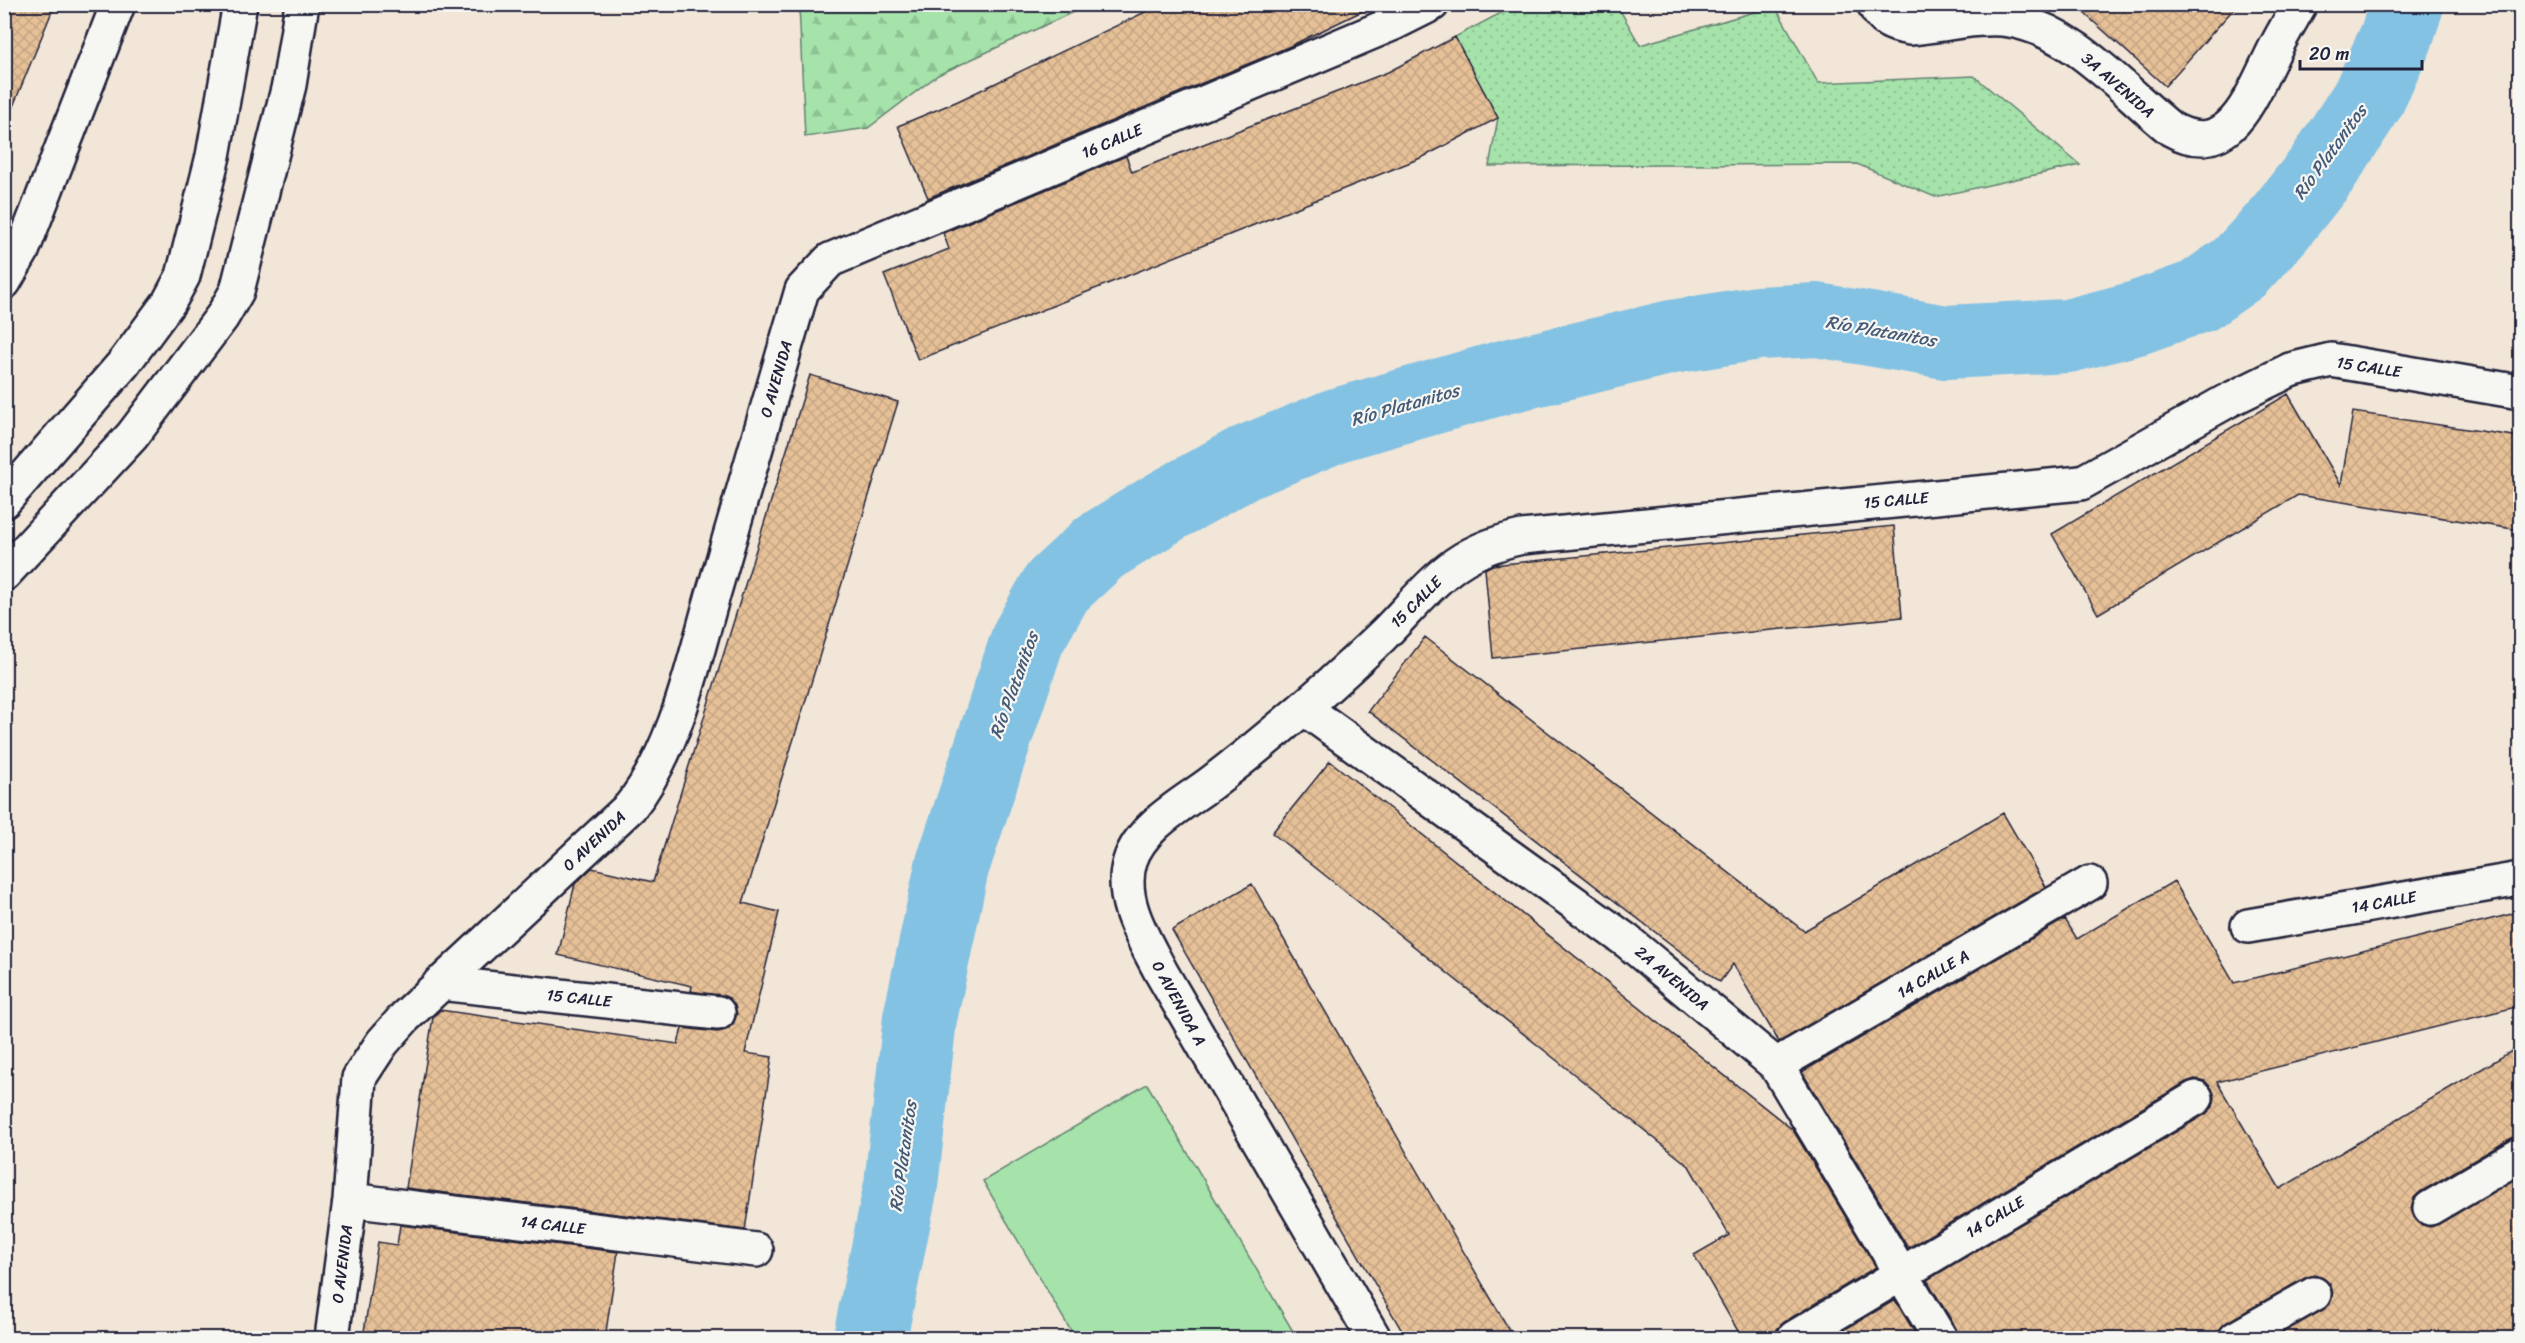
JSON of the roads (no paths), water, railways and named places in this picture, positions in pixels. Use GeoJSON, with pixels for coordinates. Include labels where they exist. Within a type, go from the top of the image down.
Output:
{"type":"FeatureCollection","features":[{"type":"Feature","properties":{"kind":"street"},"geometry":{"type":"LineString","coordinates":[[4,282],[22,251],[118,4]]}},
{"type":"Feature","properties":{"kind":"street"},"geometry":{"type":"LineString","coordinates":[[4,501],[124,363],[169,302],[183,276],[213,156],[240,4]]}},
{"type":"Feature","properties":{"kind":"street"},"geometry":{"type":"LineString","coordinates":[[4,574],[132,436],[222,317],[237,291],[289,86],[302,4]]}},
{"type":"Feature","properties":{"kind":"street","name":"16 CALLE"},"geometry":{"type":"LineString","coordinates":[[802,290],[831,260],[1394,23],[1431,4]]}},
{"type":"Feature","properties":{"kind":"street","name":"3A AVENIDA"},"geometry":{"type":"LineString","coordinates":[[1874,4],[1884,20],[1896,26],[1910,28],[1992,19],[2011,20],[2048,33],[2071,44],[2171,129],[2181,135],[2201,139],[2213,137],[2223,131],[2245,109],[2282,34],[2300,4]]}},
{"type":"Feature","properties":{"kind":"street"},"geometry":{"type":"LineString","coordinates":[[1936,26],[1973,4]]}},
{"type":"Feature","properties":{"kind":"street","name":"0 AVENIDA"},"geometry":{"type":"LineString","coordinates":[[332,1338],[350,1200],[359,1078],[382,1043],[440,983],[630,807],[655,770],[684,695],[802,290]]}},
{"type":"Feature","properties":{"kind":"street","name":"15 CALLE"},"geometry":{"type":"LineString","coordinates":[[1305,709],[1448,570],[1472,553],[1495,543],[1522,537],[1685,519],[2082,483],[2227,401],[2290,370],[2331,360],[2520,392]]}},
{"type":"Feature","properties":{"kind":"street","name":"2A AVENIDA"},"geometry":{"type":"LineString","coordinates":[[1305,709],[1627,941],[1776,1065],[1940,1338]]}},
{"type":"Feature","properties":{"kind":"street","name":"0 AVENIDA A"},"geometry":{"type":"LineString","coordinates":[[1305,709],[1165,816],[1143,840],[1131,859],[1126,878],[1128,899],[1135,920],[1161,972],[1374,1338]]}},
{"type":"Feature","properties":{"kind":"street","name":"14 CALLE"},"geometry":{"type":"LineString","coordinates":[[2248,926],[2520,879]]}},
{"type":"Feature","properties":{"kind":"street","name":"14 CALLE A"},"geometry":{"type":"LineString","coordinates":[[1776,1065],[2091,883]]}},
{"type":"Feature","properties":{"kind":"street","name":"15 CALLE"},"geometry":{"type":"LineString","coordinates":[[440,983],[718,1012]]}},
{"type":"Feature","properties":{"kind":"street","name":"14 CALLE"},"geometry":{"type":"LineString","coordinates":[[1794,1338],[2196,1098]]}},
{"type":"Feature","properties":{"kind":"street"},"geometry":{"type":"LineString","coordinates":[[2430,1208],[2520,1155]]}},
{"type":"Feature","properties":{"kind":"street","name":"14 CALLE"},"geometry":{"type":"LineString","coordinates":[[350,1200],[756,1250]]}},
{"type":"Feature","properties":{"kind":"street"},"geometry":{"type":"LineString","coordinates":[[2236,1338],[2314,1294]]}},
{"type":"Feature","properties":{"kind":"waterway","name":"Río Platanitos"},"geometry":{"type":"LineString","coordinates":[[870,1338],[901,1185],[920,1018],[952,867],[1028,638],[1057,587],[1100,547],[1242,464],[1337,425],[1504,377],[1672,337],[1758,323],[1817,320],[1946,342],[2068,336],[2137,318],[2199,296],[2239,268],[2276,228],[2322,170],[2368,99],[2396,38],[2407,4]]}}]}
